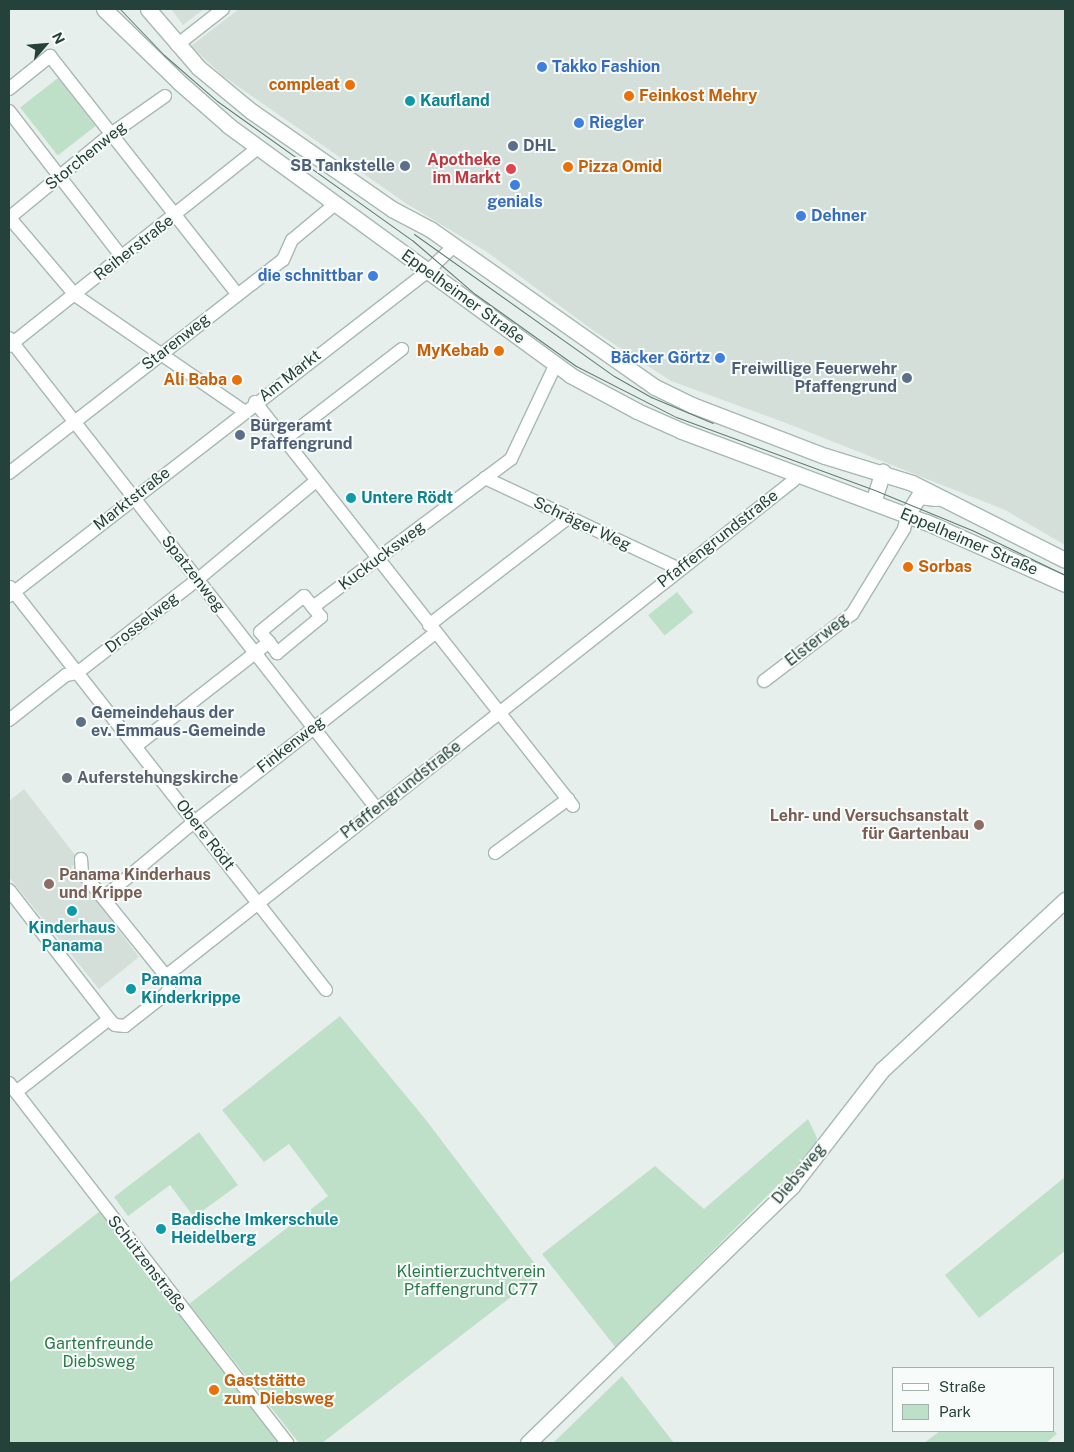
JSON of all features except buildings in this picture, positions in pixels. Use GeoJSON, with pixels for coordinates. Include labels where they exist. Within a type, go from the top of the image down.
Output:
{"type":"FeatureCollection","features":[{"type":"Feature","properties":{"kind":"main road","name":"Eppelheimer Straße"},"geometry":{"type":"LineString","coordinates":[[104,9],[178,82],[258,148],[334,205],[556,364],[637,411],[796,474],[907,515],[1018,560],[1065,584]]}},
{"type":"Feature","properties":{"kind":"main road","name":"Eppelheimer Straße"},"geometry":{"type":"LineString","coordinates":[[148,9],[177,45],[199,68],[251,111],[392,209],[454,246],[655,387],[692,405],[825,456],[883,472],[945,500],[1065,560]]}},
{"type":"Feature","properties":{"kind":"main road"},"geometry":{"type":"LineString","coordinates":[[873,502],[883,472]]}},
{"type":"Feature","properties":{"kind":"main road"},"geometry":{"type":"LineString","coordinates":[[907,515],[918,496],[945,500]]}},
{"type":"Feature","properties":{"kind":"main road","name":"Diebsweg"},"geometry":{"type":"LineString","coordinates":[[528,1443],[792,1186],[864,1092],[898,1054],[1065,900]]}},
{"type":"Feature","properties":{"kind":"street"},"geometry":{"type":"LineString","coordinates":[[177,45],[223,9]]}},
{"type":"Feature","properties":{"kind":"street"},"geometry":{"type":"LineString","coordinates":[[9,88],[50,56],[237,294]]}},
{"type":"Feature","properties":{"kind":"street","name":"Storchenweg"},"geometry":{"type":"LineString","coordinates":[[9,220],[111,134],[165,96]]}},
{"type":"Feature","properties":{"kind":"street"},"geometry":{"type":"LineString","coordinates":[[9,111],[62,176],[122,257]]}},
{"type":"Feature","properties":{"kind":"street","name":"Reiherstraße"},"geometry":{"type":"LineString","coordinates":[[10,343],[75,295],[258,148]]}},
{"type":"Feature","properties":{"kind":"street","name":"Starenweg"},"geometry":{"type":"LineString","coordinates":[[9,473],[283,260],[292,240],[334,205]]}},
{"type":"Feature","properties":{"kind":"street"},"geometry":{"type":"LineString","coordinates":[[9,220],[14,223],[75,295],[244,411]]}},
{"type":"Feature","properties":{"kind":"street","name":"Am Markt"},"geometry":{"type":"LineString","coordinates":[[284,440],[255,402],[428,271],[454,246]]}},
{"type":"Feature","properties":{"kind":"street","name":"Spatzenweg"},"geometry":{"type":"LineString","coordinates":[[10,343],[134,498],[377,809]]}},
{"type":"Feature","properties":{"kind":"street"},"geometry":{"type":"LineString","coordinates":[[402,349],[284,440],[498,713],[571,802],[495,853]]}},
{"type":"Feature","properties":{"kind":"street","name":"Kuckucksweg"},"geometry":{"type":"LineString","coordinates":[[313,607],[511,459],[556,364]]}},
{"type":"Feature","properties":{"kind":"street","name":"Marktstraße"},"geometry":{"type":"LineString","coordinates":[[10,591],[134,498],[255,402]]}},
{"type":"Feature","properties":{"kind":"street","name":"Pfaffengrundstraße"},"geometry":{"type":"LineString","coordinates":[[166,976],[793,481],[796,474]]}},
{"type":"Feature","properties":{"kind":"street","name":"Schräger Weg"},"geometry":{"type":"LineString","coordinates":[[485,478],[679,570]]}},
{"type":"Feature","properties":{"kind":"street","name":"Drosselweg"},"geometry":{"type":"LineString","coordinates":[[9,720],[66,675],[77,673],[197,580],[316,481]]}},
{"type":"Feature","properties":{"kind":"street","name":"Elsterweg"},"geometry":{"type":"LineString","coordinates":[[764,681],[852,614],[904,529],[907,515]]}},
{"type":"Feature","properties":{"kind":"street","name":"Finkenweg"},"geometry":{"type":"LineString","coordinates":[[103,898],[314,728],[569,517]]}},
{"type":"Feature","properties":{"kind":"street","name":"Obere Rödt"},"geometry":{"type":"LineString","coordinates":[[10,591],[136,746],[326,990]]}},
{"type":"Feature","properties":{"kind":"street"},"geometry":{"type":"LineString","coordinates":[[304,596],[321,617],[277,653],[269,642],[260,632],[304,596]]}},
{"type":"Feature","properties":{"kind":"street"},"geometry":{"type":"LineString","coordinates":[[136,746],[269,642]]}},
{"type":"Feature","properties":{"kind":"street"},"geometry":{"type":"LineString","coordinates":[[9,890],[109,1019],[115,1025],[126,1026],[167,993],[170,983],[82,872],[81,859]]}},
{"type":"Feature","properties":{"kind":"street"},"geometry":{"type":"LineString","coordinates":[[12,1087],[109,1019]]}},
{"type":"Feature","properties":{"kind":"street","name":"Schützenstraße"},"geometry":{"type":"LineString","coordinates":[[12,1087],[287,1443]]}},
{"type":"Feature","properties":{"kind":"shaded area"},"geometry":{"type":"Polygon","coordinates":[[[171,9],[204,9],[183,25],[171,9]]]}},
{"type":"Feature","properties":{"kind":"shaded area"},"geometry":{"type":"Polygon","coordinates":[[[239,9],[1065,9],[1065,545],[1005,510],[786,423],[671,381],[594,331],[487,252],[407,204],[223,76],[191,46],[239,9]]]}},
{"type":"Feature","properties":{"kind":"shaded area","name":"Panama Kinderhaus und Krippe"},"geometry":{"type":"Polygon","coordinates":[[[24,789],[79,860],[71,867],[139,957],[99,989],[9,877],[9,801],[24,789]]]}},
{"type":"Feature","properties":{"kind":"green space"},"geometry":{"type":"Polygon","coordinates":[[[58,78],[96,126],[58,156],[20,108],[58,78]]]}},
{"type":"Feature","properties":{"kind":"green space"},"geometry":{"type":"Polygon","coordinates":[[[677,592],[693,612],[665,635],[648,615],[677,592]]]}},
{"type":"Feature","properties":{"kind":"green space","name":"Kleintierzuchtverein Pfaffengrund C77"},"geometry":{"type":"Polygon","coordinates":[[[340,1016],[426,1120],[542,1273],[322,1443],[299,1443],[189,1304],[328,1196],[289,1144],[264,1162],[222,1110],[340,1016]]]}},
{"type":"Feature","properties":{"kind":"green space"},"geometry":{"type":"Polygon","coordinates":[[[808,1119],[817,1138],[815,1148],[616,1348],[542,1254],[655,1166],[704,1209],[808,1119]]]}},
{"type":"Feature","properties":{"kind":"green space"},"geometry":{"type":"Polygon","coordinates":[[[199,1132],[238,1185],[194,1217],[170,1185],[128,1216],[114,1197],[199,1132]]]}},
{"type":"Feature","properties":{"kind":"green space"},"geometry":{"type":"Polygon","coordinates":[[[1065,1177],[1065,1251],[979,1318],[945,1275],[1065,1177]]]}},
{"type":"Feature","properties":{"kind":"green space","name":"Gartenfreunde Diebsweg"},"geometry":{"type":"Polygon","coordinates":[[[100,1211],[201,1338],[281,1443],[9,1443],[9,1283],[100,1211]]]}},
{"type":"Feature","properties":{"kind":"green space"},"geometry":{"type":"Polygon","coordinates":[[[622,1376],[674,1443],[553,1443],[622,1376]]]}},
{"type":"Feature","properties":{"kind":"green space"},"geometry":{"type":"Polygon","coordinates":[[[1054,1430],[1057,1434],[1046,1443],[924,1443],[939,1432],[1054,1432],[1054,1430]]]}},
{"type":"Feature","properties":{"kind":"tram line"},"geometry":{"type":"LineString","coordinates":[[120,9],[164,55],[217,101],[412,240],[475,294],[576,366],[676,417],[877,491],[974,531],[1065,575]]}},
{"type":"Feature","properties":{"kind":"tram line"},"geometry":{"type":"LineString","coordinates":[[414,234],[614,376],[651,397],[713,423]]}},
{"type":"Feature","properties":{"kind":"place","name":"Takko Fashion"},"geometry":{"type":"Point","coordinates":[542,67]}},
{"type":"Feature","properties":{"kind":"place","name":"compleat"},"geometry":{"type":"Point","coordinates":[350,85]}},
{"type":"Feature","properties":{"kind":"place","name":"Feinkost Mehry"},"geometry":{"type":"Point","coordinates":[629,96]}},
{"type":"Feature","properties":{"kind":"place","name":"Kaufland"},"geometry":{"type":"Point","coordinates":[410,101]}},
{"type":"Feature","properties":{"kind":"place","name":"Riegler"},"geometry":{"type":"Point","coordinates":[579,123]}},
{"type":"Feature","properties":{"kind":"place","name":"DHL"},"geometry":{"type":"Point","coordinates":[513,146]}},
{"type":"Feature","properties":{"kind":"place","name":"SB Tankstelle"},"geometry":{"type":"Point","coordinates":[405,166]}},
{"type":"Feature","properties":{"kind":"place","name":"Pizza Omid"},"geometry":{"type":"Point","coordinates":[568,167]}},
{"type":"Feature","properties":{"kind":"place","name":"Apotheke im Markt"},"geometry":{"type":"Point","coordinates":[511,169]}},
{"type":"Feature","properties":{"kind":"place","name":"genials"},"geometry":{"type":"Point","coordinates":[515,185]}},
{"type":"Feature","properties":{"kind":"place","name":"Dehner"},"geometry":{"type":"Point","coordinates":[801,216]}},
{"type":"Feature","properties":{"kind":"place","name":"die schnittbar"},"geometry":{"type":"Point","coordinates":[373,276]}},
{"type":"Feature","properties":{"kind":"place","name":"MyKebab"},"geometry":{"type":"Point","coordinates":[499,351]}},
{"type":"Feature","properties":{"kind":"place","name":"Bäcker Görtz"},"geometry":{"type":"Point","coordinates":[720,358]}},
{"type":"Feature","properties":{"kind":"place","name":"Freiwillige Feuerwehr Pfaffengrund"},"geometry":{"type":"Point","coordinates":[907,378]}},
{"type":"Feature","properties":{"kind":"place","name":"Ali Baba"},"geometry":{"type":"Point","coordinates":[237,380]}},
{"type":"Feature","properties":{"kind":"place","name":"Bürgeramt Pfaffengrund"},"geometry":{"type":"Point","coordinates":[240,435]}},
{"type":"Feature","properties":{"kind":"place","name":"Untere Rödt"},"geometry":{"type":"Point","coordinates":[351,498]}},
{"type":"Feature","properties":{"kind":"place","name":"Sorbas"},"geometry":{"type":"Point","coordinates":[908,567]}},
{"type":"Feature","properties":{"kind":"place","name":"Gemeindehaus der ev. Emmaus-Gemeinde"},"geometry":{"type":"Point","coordinates":[81,722]}},
{"type":"Feature","properties":{"kind":"place","name":"Auferstehungskirche"},"geometry":{"type":"Point","coordinates":[67,778]}},
{"type":"Feature","properties":{"kind":"place","name":"Lehr- und Versuchsanstalt für Gartenbau"},"geometry":{"type":"Point","coordinates":[979,825]}},
{"type":"Feature","properties":{"kind":"place","name":"Panama Kinderhaus und Krippe"},"geometry":{"type":"Point","coordinates":[49,884]}},
{"type":"Feature","properties":{"kind":"place","name":"Kinderhaus Panama"},"geometry":{"type":"Point","coordinates":[72,911]}},
{"type":"Feature","properties":{"kind":"place","name":"Panama Kinderkrippe"},"geometry":{"type":"Point","coordinates":[131,989]}},
{"type":"Feature","properties":{"kind":"place","name":"Badische Imkerschule Heidelberg"},"geometry":{"type":"Point","coordinates":[161,1229]}},
{"type":"Feature","properties":{"kind":"place","name":"Gaststätte zum Diebsweg"},"geometry":{"type":"Point","coordinates":[214,1390]}}]}
